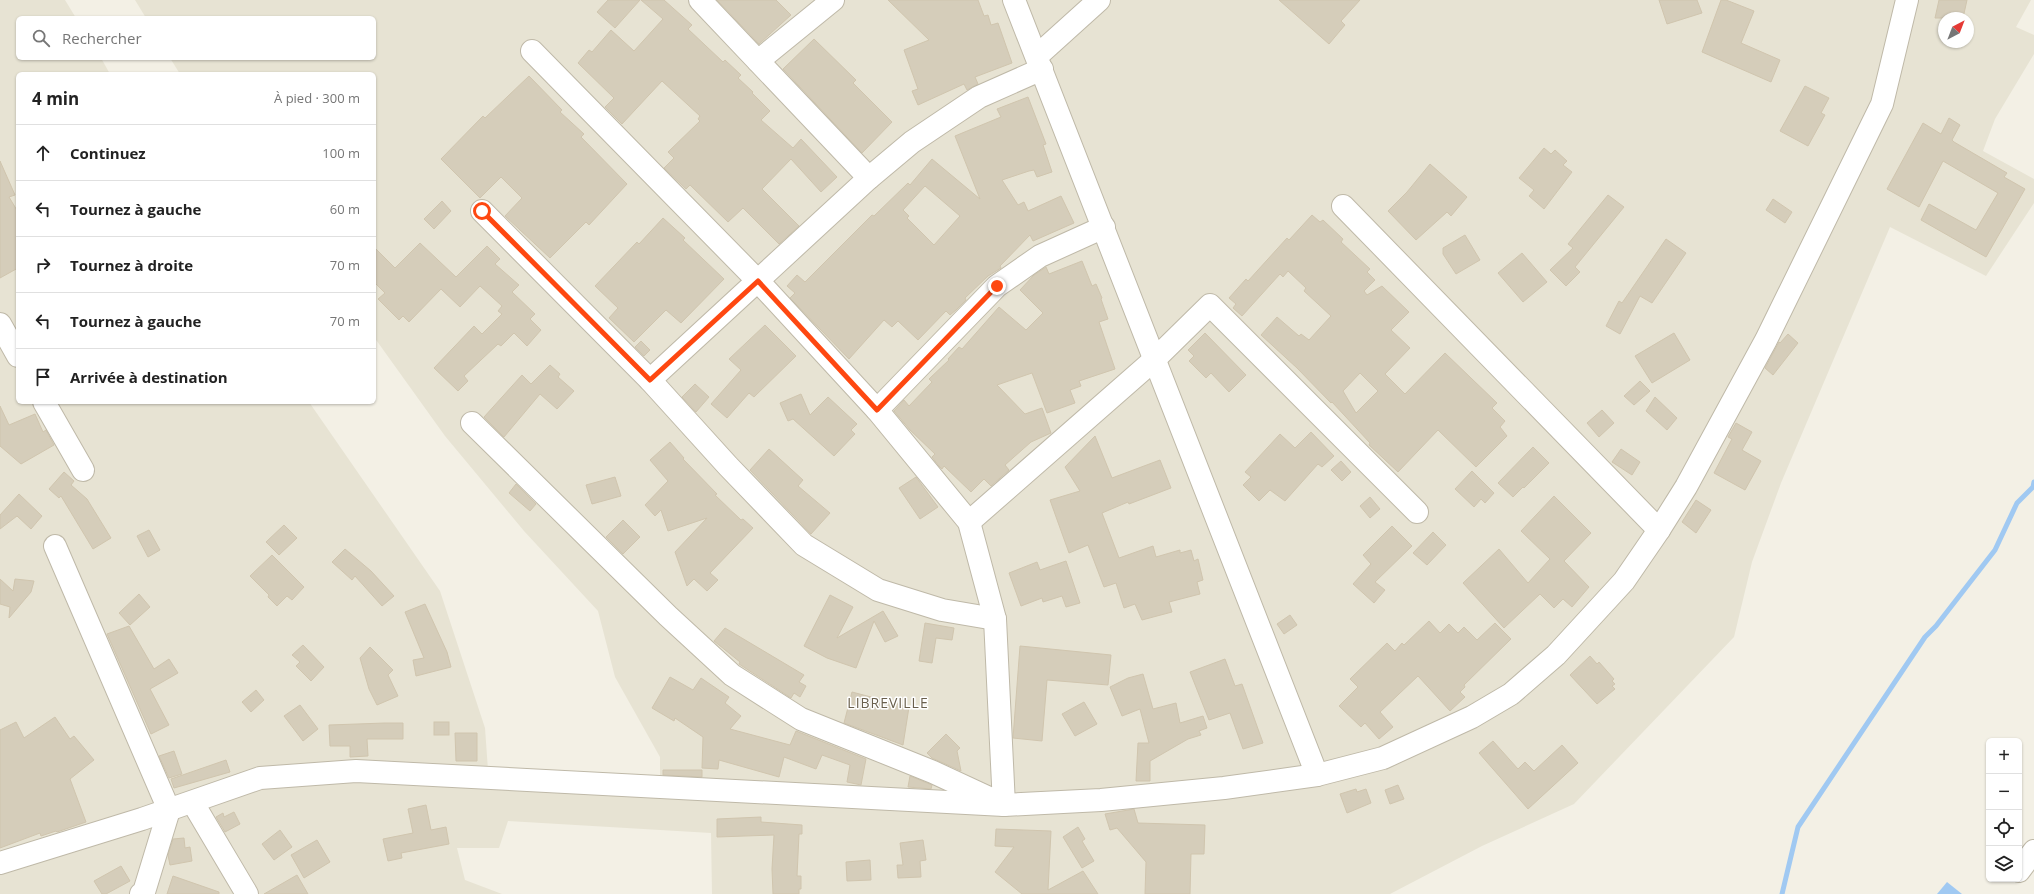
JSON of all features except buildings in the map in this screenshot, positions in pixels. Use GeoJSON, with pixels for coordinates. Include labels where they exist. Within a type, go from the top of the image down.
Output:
{"type":"FeatureCollection","features":[{"type":"Feature","properties":{"kind":"street"},"geometry":{"type":"LineString","coordinates":[[700,0],[870,178]]}},
{"type":"Feature","properties":{"kind":"street"},"geometry":{"type":"LineString","coordinates":[[758,61],[833,0]]}},
{"type":"Feature","properties":{"kind":"street"},"geometry":{"type":"LineString","coordinates":[[1014,0],[1040,62],[1317,775]]}},
{"type":"Feature","properties":{"kind":"street"},"geometry":{"type":"LineString","coordinates":[[650,380],[870,178],[912,142],[948,116],[1040,62],[1099,0]]}},
{"type":"Feature","properties":{"kind":"street"},"geometry":{"type":"LineString","coordinates":[[0,863],[169,810],[260,778],[356,772],[1004,805],[1108,800],[1224,788],[1317,775],[1383,758],[1460,724],[1510,694],[1556,655],[1624,581],[1686,487],[1766,340],[1882,104],[1907,0]]}},
{"type":"Feature","properties":{"kind":"street"},"geometry":{"type":"LineString","coordinates":[[532,51],[758,281],[877,410],[969,522],[995,619],[1004,805]]}},
{"type":"Feature","properties":{"kind":"street"},"geometry":{"type":"LineString","coordinates":[[1343,206],[1659,530]]}},
{"type":"Feature","properties":{"kind":"street"},"geometry":{"type":"LineString","coordinates":[[482,211],[650,380],[728,466],[804,545],[878,590],[942,610],[995,619]]}},
{"type":"Feature","properties":{"kind":"street"},"geometry":{"type":"LineString","coordinates":[[877,410],[997,286],[1040,256],[1104,227]]}},
{"type":"Feature","properties":{"kind":"street"},"geometry":{"type":"LineString","coordinates":[[969,522],[1155,359],[1210,306],[1417,512]]}},
{"type":"Feature","properties":{"kind":"street"},"geometry":{"type":"LineString","coordinates":[[0,324],[16,352]]}},
{"type":"Feature","properties":{"kind":"street"},"geometry":{"type":"LineString","coordinates":[[45,404],[83,470]]}},
{"type":"Feature","properties":{"kind":"street"},"geometry":{"type":"LineString","coordinates":[[472,423],[668,616],[732,675],[801,719],[933,772],[1004,805]]}},
{"type":"Feature","properties":{"kind":"street"},"geometry":{"type":"LineString","coordinates":[[55,546],[169,810],[144,893]]}},
{"type":"Feature","properties":{"kind":"street"},"geometry":{"type":"LineString","coordinates":[[193,802],[247,894]]}},
{"type":"Feature","properties":{"kind":"street"},"geometry":{"type":"LineString","coordinates":[[2022,867],[2034,851]]}},
{"type":"Feature","properties":{"kind":"shaded area"},"geometry":{"type":"Polygon","coordinates":[[[0,0],[65,0],[75,16],[16,16],[16,60],[102,60],[109,72],[16,72],[16,404],[310,404],[440,591],[485,728],[488,770],[660,785],[660,757],[615,677],[598,611],[524,531],[445,436],[376,340],[376,72],[179,72],[171,60],[376,60],[376,16],[145,16],[135,0],[2031,0],[2016,27],[2034,35],[2034,54],[1995,119],[1983,151],[2034,179],[2034,203],[1986,276],[1890,227],[1781,483],[1752,562],[1734,637],[1574,804],[1482,846],[1390,894],[712,894],[711,833],[508,821],[499,848],[457,848],[465,880],[502,894],[0,894],[0,0]]]}},
{"type":"Feature","properties":{"kind":"water"},"geometry":{"type":"Polygon","coordinates":[[[1947,882],[1962,894],[1937,894],[1947,882]]]}},
{"type":"Feature","properties":{"kind":"waterway"},"geometry":{"type":"LineString","coordinates":[[1782,894],[1798,827],[1925,637],[1936,626],[1995,550],[2017,503],[2033,487],[2034,482]]}},
{"type":"Feature","properties":{"kind":"district","name":"LIBREVILLE"},"geometry":{"type":"Point","coordinates":[888,703]}},
{"type":"Feature","properties":{"kind":"route"},"geometry":{"type":"LineString","coordinates":[[482,211],[650,380],[758,281],[877,410],[997,286]]}}]}
